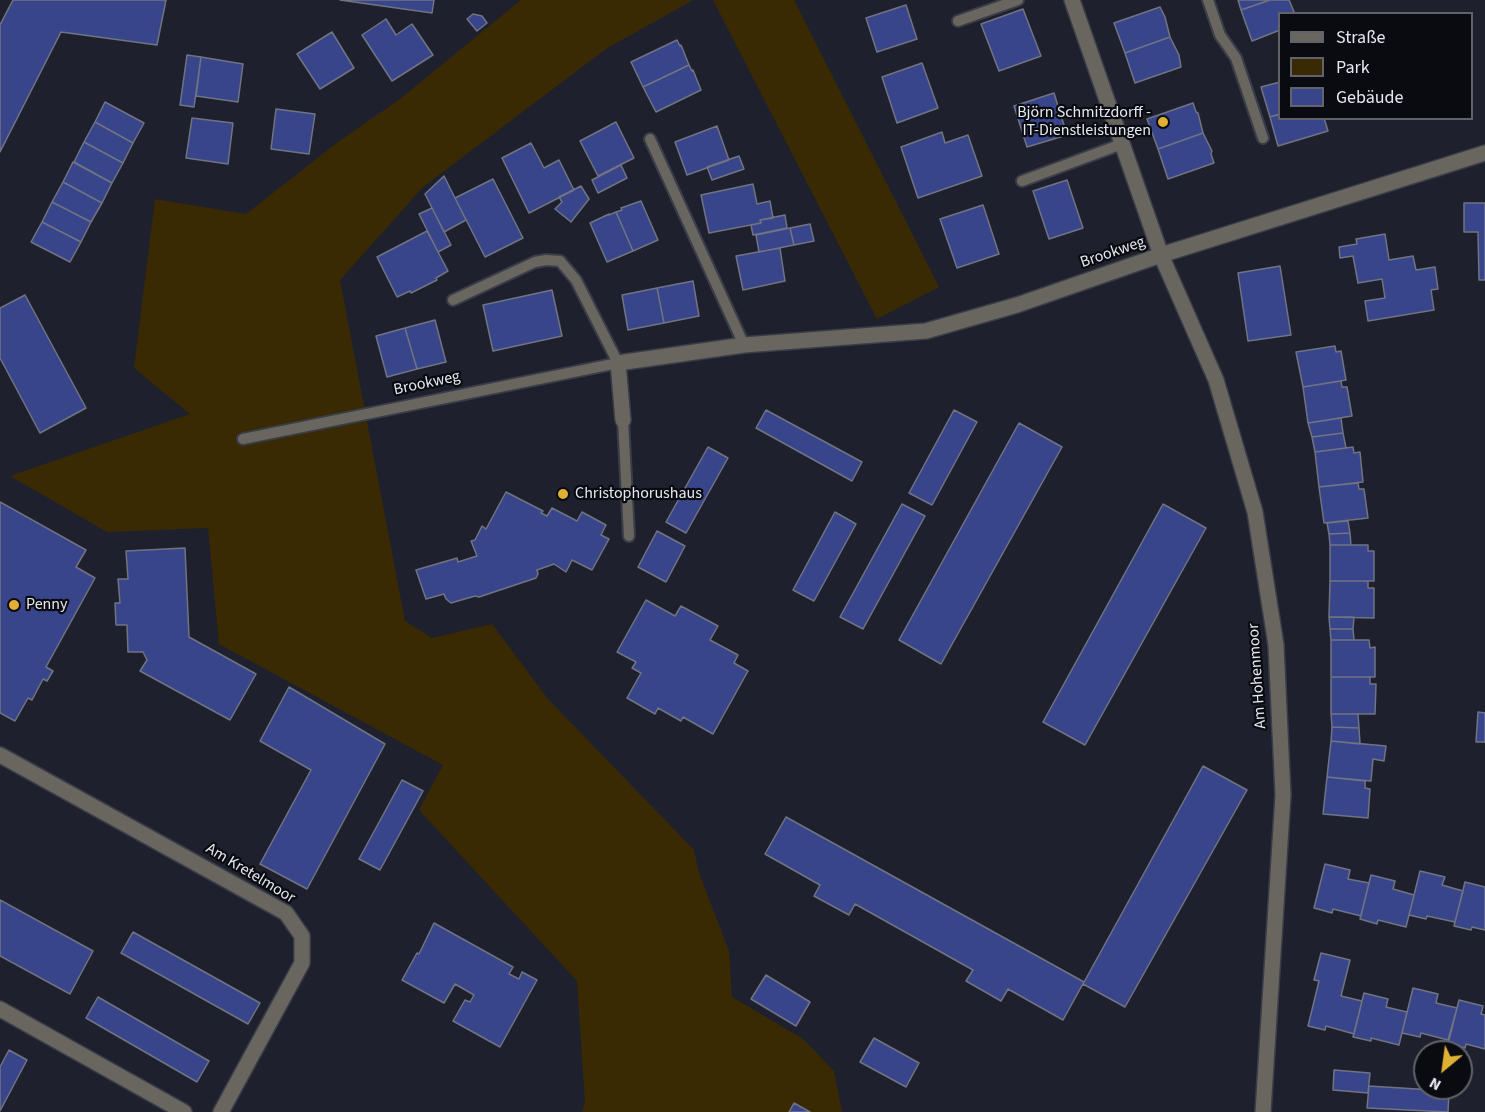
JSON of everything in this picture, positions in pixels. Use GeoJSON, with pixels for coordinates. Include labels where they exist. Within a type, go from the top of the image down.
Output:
{"type":"FeatureCollection","features":[{"type":"Feature","properties":{"kind":"street","name":"Am Hohenmoor"},"geometry":{"type":"LineString","coordinates":[[1072,0],[1161,255],[1216,380],[1255,512],[1276,645],[1282,795],[1263,1112]]}},
{"type":"Feature","properties":{"kind":"street","name":"Brookweg"},"geometry":{"type":"LineString","coordinates":[[618,363],[744,345],[926,331],[1017,305],[1161,255],[1485,153]]}},
{"type":"Feature","properties":{"kind":"street"},"geometry":{"type":"LineString","coordinates":[[618,363],[623,420]]}},
{"type":"Feature","properties":{"kind":"street","name":"Am Kretelmoor"},"geometry":{"type":"LineString","coordinates":[[0,755],[286,913],[302,936],[302,963],[221,1112]]}},
{"type":"Feature","properties":{"kind":"street"},"geometry":{"type":"LineString","coordinates":[[0,1009],[184,1112]]}},
{"type":"Feature","properties":{"kind":"lane"},"geometry":{"type":"LineString","coordinates":[[958,21],[1018,0]]}},
{"type":"Feature","properties":{"kind":"lane"},"geometry":{"type":"LineString","coordinates":[[1208,0],[1220,35],[1236,58],[1263,138]]}},
{"type":"Feature","properties":{"kind":"lane"},"geometry":{"type":"LineString","coordinates":[[650,139],[744,345]]}},
{"type":"Feature","properties":{"kind":"lane"},"geometry":{"type":"LineString","coordinates":[[1022,181],[1122,144]]}},
{"type":"Feature","properties":{"kind":"lane"},"geometry":{"type":"LineString","coordinates":[[453,300],[535,262],[560,261],[576,280],[618,363]]}},
{"type":"Feature","properties":{"kind":"lane","name":"Brookweg"},"geometry":{"type":"LineString","coordinates":[[243,439],[618,363]]}},
{"type":"Feature","properties":{"kind":"lane"},"geometry":{"type":"LineString","coordinates":[[623,420],[629,536]]}},
{"type":"Feature","properties":{"kind":"green space"},"geometry":{"type":"Polygon","coordinates":[[[521,0],[693,0],[606,49],[423,187],[340,280],[405,621],[432,638],[492,624],[548,699],[694,850],[699,873],[729,951],[732,997],[803,1039],[834,1071],[842,1112],[582,1112],[585,1103],[577,981],[419,810],[443,765],[219,644],[208,528],[107,532],[10,476],[190,414],[134,368],[155,199],[246,214],[338,142],[400,99],[521,0]]]}},
{"type":"Feature","properties":{"kind":"green space"},"geometry":{"type":"Polygon","coordinates":[[[713,0],[794,0],[939,287],[877,319],[713,0]]]}},
{"type":"Feature","properties":{"kind":"building"},"geometry":{"type":"Polygon","coordinates":[[[13,0],[166,0],[157,45],[61,32],[0,152],[0,25],[13,0]]]}},
{"type":"Feature","properties":{"kind":"building"},"geometry":{"type":"Polygon","coordinates":[[[340,0],[434,0],[432,13],[340,0]]]}},
{"type":"Feature","properties":{"kind":"building"},"geometry":{"type":"Polygon","coordinates":[[[1238,0],[1270,0],[1241,10],[1238,0]]]}},
{"type":"Feature","properties":{"kind":"building"},"geometry":{"type":"Polygon","coordinates":[[[1270,0],[1289,0],[1294,12],[1278,12],[1278,31],[1252,41],[1241,10],[1270,0]]]}},
{"type":"Feature","properties":{"kind":"building"},"geometry":{"type":"Polygon","coordinates":[[[906,5],[917,39],[877,52],[866,18],[906,5]]]}},
{"type":"Feature","properties":{"kind":"building"},"geometry":{"type":"Polygon","coordinates":[[[1160,7],[1170,37],[1125,53],[1114,23],[1160,7]]]}},
{"type":"Feature","properties":{"kind":"building"},"geometry":{"type":"Polygon","coordinates":[[[1023,9],[1041,56],[999,71],[981,24],[1023,9]]]}},
{"type":"Feature","properties":{"kind":"building"},"geometry":{"type":"Polygon","coordinates":[[[473,14],[482,16],[487,23],[477,31],[467,19],[473,14]]]}},
{"type":"Feature","properties":{"kind":"building"},"geometry":{"type":"Polygon","coordinates":[[[386,19],[396,35],[412,24],[433,55],[392,81],[362,35],[386,19]]]}},
{"type":"Feature","properties":{"kind":"building"},"geometry":{"type":"Polygon","coordinates":[[[332,32],[354,68],[320,89],[297,54],[332,32]]]}},
{"type":"Feature","properties":{"kind":"building"},"geometry":{"type":"Polygon","coordinates":[[[1170,37],[1179,55],[1181,67],[1135,83],[1125,53],[1170,37]]]}},
{"type":"Feature","properties":{"kind":"building"},"geometry":{"type":"Polygon","coordinates":[[[677,40],[689,65],[643,87],[631,62],[677,40]]]}},
{"type":"Feature","properties":{"kind":"building"},"geometry":{"type":"Polygon","coordinates":[[[187,55],[201,57],[194,107],[180,105],[187,55]]]}},
{"type":"Feature","properties":{"kind":"building"},"geometry":{"type":"Polygon","coordinates":[[[201,57],[243,64],[238,102],[196,96],[201,57]]]}},
{"type":"Feature","properties":{"kind":"building"},"geometry":{"type":"Polygon","coordinates":[[[922,63],[938,108],[897,123],[882,77],[922,63]]]}},
{"type":"Feature","properties":{"kind":"building"},"geometry":{"type":"Polygon","coordinates":[[[689,65],[701,90],[656,112],[643,87],[689,65]]]}},
{"type":"Feature","properties":{"kind":"building"},"geometry":{"type":"Polygon","coordinates":[[[1278,83],[1278,115],[1270,117],[1261,87],[1278,83]]]}},
{"type":"Feature","properties":{"kind":"building"},"geometry":{"type":"Polygon","coordinates":[[[1054,93],[1067,135],[1027,147],[1014,106],[1054,93]]]}},
{"type":"Feature","properties":{"kind":"building"},"geometry":{"type":"Polygon","coordinates":[[[105,102],[144,123],[133,143],[95,122],[105,102]]]}},
{"type":"Feature","properties":{"kind":"building"},"geometry":{"type":"Polygon","coordinates":[[[1193,103],[1203,133],[1158,149],[1147,119],[1193,103]]]}},
{"type":"Feature","properties":{"kind":"building"},"geometry":{"type":"Polygon","coordinates":[[[276,109],[315,114],[309,154],[271,149],[276,109]]]}},
{"type":"Feature","properties":{"kind":"building"},"geometry":{"type":"Polygon","coordinates":[[[1278,115],[1278,120],[1325,120],[1328,131],[1278,146],[1270,117],[1278,115]]]}},
{"type":"Feature","properties":{"kind":"building"},"geometry":{"type":"Polygon","coordinates":[[[192,118],[233,123],[228,164],[186,158],[192,118]]]}},
{"type":"Feature","properties":{"kind":"building"},"geometry":{"type":"Polygon","coordinates":[[[95,122],[133,143],[123,163],[84,142],[95,122]]]}},
{"type":"Feature","properties":{"kind":"building"},"geometry":{"type":"Polygon","coordinates":[[[616,122],[634,158],[598,176],[580,141],[616,122]]]}},
{"type":"Feature","properties":{"kind":"building"},"geometry":{"type":"Polygon","coordinates":[[[717,126],[729,160],[687,175],[675,142],[717,126]]]}},
{"type":"Feature","properties":{"kind":"building"},"geometry":{"type":"Polygon","coordinates":[[[942,132],[945,143],[968,135],[982,176],[918,198],[901,147],[942,132]]]}},
{"type":"Feature","properties":{"kind":"building"},"geometry":{"type":"Polygon","coordinates":[[[1203,133],[1212,151],[1214,163],[1168,179],[1158,149],[1203,133]]]}},
{"type":"Feature","properties":{"kind":"building"},"geometry":{"type":"Polygon","coordinates":[[[84,142],[123,163],[112,183],[74,162],[84,142]]]}},
{"type":"Feature","properties":{"kind":"building"},"geometry":{"type":"Polygon","coordinates":[[[531,143],[544,168],[559,160],[574,190],[529,213],[502,158],[531,143]]]}},
{"type":"Feature","properties":{"kind":"building"},"geometry":{"type":"Polygon","coordinates":[[[739,156],[744,169],[712,180],[707,167],[739,156]]]}},
{"type":"Feature","properties":{"kind":"building"},"geometry":{"type":"Polygon","coordinates":[[[73,162],[112,183],[102,203],[63,182],[73,162]]]}},
{"type":"Feature","properties":{"kind":"building"},"geometry":{"type":"Polygon","coordinates":[[[621,165],[627,178],[598,193],[592,180],[621,165]]]}},
{"type":"Feature","properties":{"kind":"building"},"geometry":{"type":"Polygon","coordinates":[[[444,176],[466,220],[444,232],[425,194],[444,176]]]}},
{"type":"Feature","properties":{"kind":"building"},"geometry":{"type":"Polygon","coordinates":[[[493,179],[523,238],[485,257],[455,198],[493,179]]]}},
{"type":"Feature","properties":{"kind":"building"},"geometry":{"type":"Polygon","coordinates":[[[1067,180],[1083,228],[1049,239],[1033,191],[1067,180]]]}},
{"type":"Feature","properties":{"kind":"building"},"geometry":{"type":"Polygon","coordinates":[[[63,182],[102,203],[91,222],[52,202],[63,182]]]}},
{"type":"Feature","properties":{"kind":"building"},"geometry":{"type":"Polygon","coordinates":[[[753,184],[757,204],[770,201],[773,218],[760,220],[761,223],[709,233],[701,195],[753,184]]]}},
{"type":"Feature","properties":{"kind":"building"},"geometry":{"type":"Polygon","coordinates":[[[581,186],[589,199],[571,222],[555,209],[562,202],[559,197],[581,186]]]}},
{"type":"Feature","properties":{"kind":"building"},"geometry":{"type":"Polygon","coordinates":[[[641,201],[658,240],[633,251],[616,212],[641,201]]]}},
{"type":"Feature","properties":{"kind":"building"},"geometry":{"type":"Polygon","coordinates":[[[52,202],[91,222],[81,242],[42,222],[52,202]]]}},
{"type":"Feature","properties":{"kind":"building"},"geometry":{"type":"Polygon","coordinates":[[[1464,203],[1485,203],[1485,280],[1479,280],[1478,232],[1464,232],[1464,203]]]}},
{"type":"Feature","properties":{"kind":"building"},"geometry":{"type":"Polygon","coordinates":[[[983,205],[999,254],[957,268],[940,219],[983,205]]]}},
{"type":"Feature","properties":{"kind":"building"},"geometry":{"type":"Polygon","coordinates":[[[432,208],[451,245],[438,252],[419,214],[432,208]]]}},
{"type":"Feature","properties":{"kind":"building"},"geometry":{"type":"Polygon","coordinates":[[[616,212],[633,251],[607,262],[590,223],[616,212]]]}},
{"type":"Feature","properties":{"kind":"building"},"geometry":{"type":"Polygon","coordinates":[[[785,215],[787,228],[753,235],[751,225],[761,223],[760,220],[785,215]]]}},
{"type":"Feature","properties":{"kind":"building"},"geometry":{"type":"Polygon","coordinates":[[[42,222],[81,242],[70,262],[31,242],[42,222]]]}},
{"type":"Feature","properties":{"kind":"building"},"geometry":{"type":"Polygon","coordinates":[[[810,224],[814,241],[794,245],[790,228],[810,224]]]}},
{"type":"Feature","properties":{"kind":"building"},"geometry":{"type":"Polygon","coordinates":[[[790,228],[794,245],[759,252],[756,235],[790,228]]]}},
{"type":"Feature","properties":{"kind":"building"},"geometry":{"type":"Polygon","coordinates":[[[427,231],[448,271],[436,278],[437,280],[397,297],[377,257],[427,231]]]}},
{"type":"Feature","properties":{"kind":"building"},"geometry":{"type":"Polygon","coordinates":[[[1385,234],[1389,260],[1413,256],[1416,270],[1435,267],[1438,289],[1431,290],[1434,310],[1368,321],[1365,301],[1385,298],[1382,279],[1358,283],[1353,256],[1340,258],[1339,247],[1357,244],[1356,239],[1385,234]]]}},
{"type":"Feature","properties":{"kind":"building"},"geometry":{"type":"Polygon","coordinates":[[[780,248],[785,281],[743,290],[736,256],[780,248]]]}},
{"type":"Feature","properties":{"kind":"building"},"geometry":{"type":"Polygon","coordinates":[[[1280,266],[1291,335],[1248,341],[1238,273],[1280,266]]]}},
{"type":"Feature","properties":{"kind":"building"},"geometry":{"type":"Polygon","coordinates":[[[693,281],[699,316],[664,323],[657,288],[693,281]]]}},
{"type":"Feature","properties":{"kind":"building"},"geometry":{"type":"Polygon","coordinates":[[[657,288],[664,323],[628,330],[622,295],[657,288]]]}},
{"type":"Feature","properties":{"kind":"building"},"geometry":{"type":"Polygon","coordinates":[[[552,290],[562,336],[493,351],[483,305],[552,290]]]}},
{"type":"Feature","properties":{"kind":"building"},"geometry":{"type":"Polygon","coordinates":[[[25,295],[86,408],[40,433],[0,358],[0,308],[25,295]]]}},
{"type":"Feature","properties":{"kind":"building"},"geometry":{"type":"Polygon","coordinates":[[[435,320],[446,362],[417,369],[405,328],[435,320]]]}},
{"type":"Feature","properties":{"kind":"building"},"geometry":{"type":"Polygon","coordinates":[[[405,328],[417,369],[387,377],[376,336],[405,328]]]}},
{"type":"Feature","properties":{"kind":"building"},"geometry":{"type":"Polygon","coordinates":[[[1335,346],[1336,352],[1341,351],[1346,380],[1303,387],[1296,352],[1335,346]]]}},
{"type":"Feature","properties":{"kind":"building"},"geometry":{"type":"Polygon","coordinates":[[[1341,381],[1342,387],[1347,387],[1352,416],[1308,423],[1303,387],[1341,381]]]}},
{"type":"Feature","properties":{"kind":"building"},"geometry":{"type":"Polygon","coordinates":[[[766,410],[862,462],[852,481],[756,428],[766,410]]]}},
{"type":"Feature","properties":{"kind":"building"},"geometry":{"type":"Polygon","coordinates":[[[954,410],[977,422],[932,505],[909,493],[954,410]]]}},
{"type":"Feature","properties":{"kind":"building"},"geometry":{"type":"Polygon","coordinates":[[[1341,418],[1343,433],[1312,437],[1308,423],[1341,418]]]}},
{"type":"Feature","properties":{"kind":"building"},"geometry":{"type":"Polygon","coordinates":[[[1019,423],[1062,447],[941,664],[899,640],[1019,423]]]}},
{"type":"Feature","properties":{"kind":"building"},"geometry":{"type":"Polygon","coordinates":[[[1343,433],[1346,448],[1315,452],[1312,437],[1343,433]]]}},
{"type":"Feature","properties":{"kind":"building"},"geometry":{"type":"Polygon","coordinates":[[[708,447],[728,458],[686,533],[666,522],[708,447]]]}},
{"type":"Feature","properties":{"kind":"building"},"geometry":{"type":"Polygon","coordinates":[[[1353,447],[1354,453],[1360,452],[1363,482],[1319,487],[1315,452],[1353,447]]]}},
{"type":"Feature","properties":{"kind":"building"},"geometry":{"type":"Polygon","coordinates":[[[1358,483],[1359,489],[1364,489],[1368,518],[1324,523],[1319,487],[1358,483]]]}},
{"type":"Feature","properties":{"kind":"building"},"geometry":{"type":"Polygon","coordinates":[[[506,492],[543,511],[541,513],[547,516],[552,508],[577,521],[582,512],[606,525],[601,535],[609,539],[592,570],[572,560],[566,572],[554,564],[537,570],[536,578],[479,597],[475,596],[451,603],[444,594],[426,599],[416,570],[457,558],[458,562],[477,556],[471,541],[475,540],[482,526],[486,529],[506,492]]]}},
{"type":"Feature","properties":{"kind":"building"},"geometry":{"type":"Polygon","coordinates":[[[0,502],[86,550],[76,567],[95,578],[46,667],[53,671],[47,681],[43,679],[32,700],[28,698],[15,721],[0,713],[0,502]]]}},
{"type":"Feature","properties":{"kind":"building"},"geometry":{"type":"Polygon","coordinates":[[[902,504],[925,516],[863,629],[840,617],[902,504]]]}},
{"type":"Feature","properties":{"kind":"building"},"geometry":{"type":"Polygon","coordinates":[[[1163,504],[1206,528],[1085,745],[1043,722],[1163,504]]]}},
{"type":"Feature","properties":{"kind":"building"},"geometry":{"type":"Polygon","coordinates":[[[835,512],[856,524],[814,601],[793,590],[835,512]]]}},
{"type":"Feature","properties":{"kind":"building"},"geometry":{"type":"Polygon","coordinates":[[[1348,521],[1350,533],[1329,534],[1327,523],[1348,521]]]}},
{"type":"Feature","properties":{"kind":"building"},"geometry":{"type":"Polygon","coordinates":[[[657,531],[685,546],[666,582],[638,567],[657,531]]]}},
{"type":"Feature","properties":{"kind":"building"},"geometry":{"type":"Polygon","coordinates":[[[1350,533],[1351,545],[1330,545],[1329,534],[1350,533]]]}},
{"type":"Feature","properties":{"kind":"building"},"geometry":{"type":"Polygon","coordinates":[[[1330,545],[1368,545],[1368,551],[1374,551],[1374,581],[1330,581],[1330,545]]]}},
{"type":"Feature","properties":{"kind":"building"},"geometry":{"type":"Polygon","coordinates":[[[185,548],[189,637],[256,674],[230,720],[140,671],[147,660],[143,652],[128,652],[127,625],[116,625],[115,603],[120,603],[118,579],[128,579],[126,551],[185,548]]]}},
{"type":"Feature","properties":{"kind":"building"},"geometry":{"type":"Polygon","coordinates":[[[1330,581],[1368,581],[1368,588],[1374,588],[1374,618],[1329,617],[1330,581]]]}},
{"type":"Feature","properties":{"kind":"building"},"geometry":{"type":"Polygon","coordinates":[[[646,600],[675,616],[681,606],[718,626],[710,640],[738,655],[734,663],[748,671],[713,734],[683,717],[681,721],[658,708],[655,714],[627,698],[641,673],[632,668],[636,662],[617,652],[646,600]]]}},
{"type":"Feature","properties":{"kind":"building"},"geometry":{"type":"Polygon","coordinates":[[[1329,617],[1354,617],[1353,629],[1330,629],[1329,617]]]}},
{"type":"Feature","properties":{"kind":"building"},"geometry":{"type":"Polygon","coordinates":[[[1330,629],[1353,629],[1354,640],[1331,640],[1330,629]]]}},
{"type":"Feature","properties":{"kind":"building"},"geometry":{"type":"Polygon","coordinates":[[[1331,640],[1369,640],[1370,648],[1375,647],[1375,677],[1331,677],[1331,640]]]}},
{"type":"Feature","properties":{"kind":"building"},"geometry":{"type":"Polygon","coordinates":[[[1331,677],[1370,677],[1370,684],[1376,684],[1375,714],[1331,714],[1331,677]]]}},
{"type":"Feature","properties":{"kind":"building"},"geometry":{"type":"Polygon","coordinates":[[[289,687],[385,744],[307,889],[260,864],[311,770],[260,741],[289,687]]]}},
{"type":"Feature","properties":{"kind":"building"},"geometry":{"type":"Polygon","coordinates":[[[1478,712],[1485,713],[1485,742],[1476,742],[1478,712]]]}},
{"type":"Feature","properties":{"kind":"building"},"geometry":{"type":"Polygon","coordinates":[[[1331,714],[1358,714],[1359,728],[1332,727],[1331,714]]]}},
{"type":"Feature","properties":{"kind":"building"},"geometry":{"type":"Polygon","coordinates":[[[1332,727],[1359,728],[1360,744],[1331,741],[1332,727]]]}},
{"type":"Feature","properties":{"kind":"building"},"geometry":{"type":"Polygon","coordinates":[[[1331,741],[1386,746],[1384,761],[1373,759],[1371,781],[1327,777],[1331,741]]]}},
{"type":"Feature","properties":{"kind":"building"},"geometry":{"type":"Polygon","coordinates":[[[1203,766],[1247,790],[1125,1007],[1083,984],[1203,766]]]}},
{"type":"Feature","properties":{"kind":"building"},"geometry":{"type":"Polygon","coordinates":[[[1327,777],[1365,781],[1365,788],[1370,789],[1368,818],[1323,814],[1327,777]]]}},
{"type":"Feature","properties":{"kind":"building"},"geometry":{"type":"Polygon","coordinates":[[[402,780],[423,791],[380,870],[359,859],[402,780]]]}},
{"type":"Feature","properties":{"kind":"building"},"geometry":{"type":"Polygon","coordinates":[[[786,817],[1084,982],[1063,1020],[1008,989],[1001,1001],[966,981],[973,970],[855,904],[849,915],[814,896],[820,885],[765,854],[786,817]]]}},
{"type":"Feature","properties":{"kind":"building"},"geometry":{"type":"Polygon","coordinates":[[[1325,864],[1350,870],[1348,879],[1369,883],[1361,916],[1333,909],[1332,913],[1314,908],[1325,864]]]}},
{"type":"Feature","properties":{"kind":"building"},"geometry":{"type":"Polygon","coordinates":[[[1420,871],[1445,877],[1442,885],[1463,891],[1455,922],[1409,915],[1420,871]]]}},
{"type":"Feature","properties":{"kind":"building"},"geometry":{"type":"Polygon","coordinates":[[[1371,875],[1395,881],[1393,889],[1414,895],[1406,927],[1378,920],[1377,924],[1360,919],[1371,875]]]}},
{"type":"Feature","properties":{"kind":"building"},"geometry":{"type":"Polygon","coordinates":[[[1465,882],[1485,887],[1485,930],[1454,926],[1465,882]]]}},
{"type":"Feature","properties":{"kind":"building"},"geometry":{"type":"Polygon","coordinates":[[[0,900],[93,951],[70,994],[0,956],[0,900]]]}},
{"type":"Feature","properties":{"kind":"building"},"geometry":{"type":"Polygon","coordinates":[[[434,923],[513,967],[509,974],[519,979],[522,972],[537,980],[500,1047],[453,1021],[465,1000],[470,1002],[474,995],[455,984],[444,1003],[402,980],[417,953],[419,954],[434,923]]]}},
{"type":"Feature","properties":{"kind":"building"},"geometry":{"type":"Polygon","coordinates":[[[133,932],[260,1003],[248,1024],[121,953],[133,932]]]}},
{"type":"Feature","properties":{"kind":"building"},"geometry":{"type":"Polygon","coordinates":[[[1321,953],[1350,960],[1341,996],[1362,1001],[1354,1034],[1326,1026],[1325,1030],[1308,1026],[1319,981],[1314,980],[1321,953]]]}},
{"type":"Feature","properties":{"kind":"building"},"geometry":{"type":"Polygon","coordinates":[[[766,975],[810,1002],[796,1026],[751,999],[766,975]]]}},
{"type":"Feature","properties":{"kind":"building"},"geometry":{"type":"Polygon","coordinates":[[[1413,988],[1438,994],[1436,1003],[1457,1008],[1448,1040],[1421,1033],[1420,1037],[1402,1033],[1413,988]]]}},
{"type":"Feature","properties":{"kind":"building"},"geometry":{"type":"Polygon","coordinates":[[[1364,993],[1388,999],[1386,1007],[1407,1012],[1399,1045],[1371,1038],[1371,1041],[1353,1037],[1364,993]]]}},
{"type":"Feature","properties":{"kind":"building"},"geometry":{"type":"Polygon","coordinates":[[[98,997],[209,1061],[197,1082],[86,1018],[98,997]]]}},
{"type":"Feature","properties":{"kind":"building"},"geometry":{"type":"Polygon","coordinates":[[[1459,1000],[1483,1006],[1481,1014],[1485,1015],[1485,1049],[1473,1046],[1473,1040],[1449,1040],[1459,1000]]]}},
{"type":"Feature","properties":{"kind":"building"},"geometry":{"type":"Polygon","coordinates":[[[874,1038],[919,1063],[906,1087],[860,1062],[874,1038]]]}},
{"type":"Feature","properties":{"kind":"building"},"geometry":{"type":"Polygon","coordinates":[[[9,1050],[27,1060],[0,1111],[0,1067],[9,1050]]]}},
{"type":"Feature","properties":{"kind":"building"},"geometry":{"type":"Polygon","coordinates":[[[1334,1070],[1370,1073],[1368,1093],[1333,1090],[1334,1070]]]}},
{"type":"Feature","properties":{"kind":"building"},"geometry":{"type":"Polygon","coordinates":[[[1369,1086],[1413,1089],[1413,1100],[1449,1100],[1448,1112],[1367,1108],[1369,1086]]]}},
{"type":"Feature","properties":{"kind":"building"},"geometry":{"type":"Polygon","coordinates":[[[794,1103],[810,1112],[789,1112],[794,1103]]]}},
{"type":"Feature","properties":{"kind":"place","name":"Björn Schmitzdorff - IT-Dienstleistungen"},"geometry":{"type":"Point","coordinates":[1163,122]}},
{"type":"Feature","properties":{"kind":"place","name":"Christophorushaus"},"geometry":{"type":"Point","coordinates":[563,494]}},
{"type":"Feature","properties":{"kind":"place","name":"Penny"},"geometry":{"type":"Point","coordinates":[14,605]}}]}
